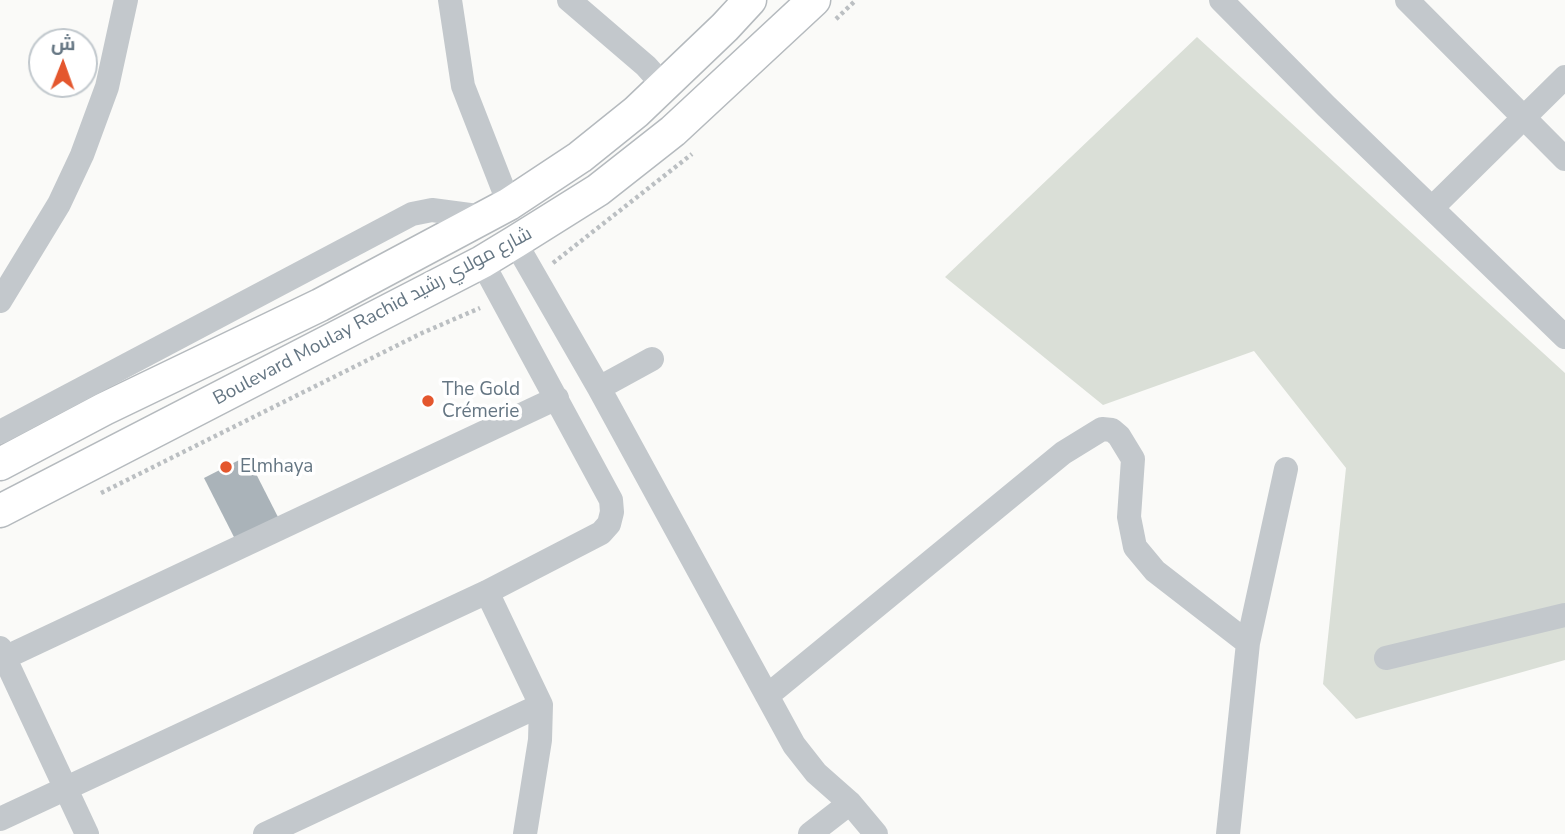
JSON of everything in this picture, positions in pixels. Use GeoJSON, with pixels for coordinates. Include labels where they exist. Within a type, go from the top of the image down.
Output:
{"type":"FeatureCollection","features":[{"type":"Feature","properties":{"kind":"main road","name":"Boulevard Moulay Rachid شارع مولاي رشيد"},"geometry":{"type":"LineString","coordinates":[[0,464],[104,409],[320,305],[497,211],[580,157],[636,112],[750,0]]}},
{"type":"Feature","properties":{"kind":"main road","name":"Boulevard Moulay Rachid شارع مولاي رشيد"},"geometry":{"type":"LineString","coordinates":[[0,511],[482,262],[598,190],[674,131],[814,0]]}},
{"type":"Feature","properties":{"kind":"street"},"geometry":{"type":"LineString","coordinates":[[0,301],[59,204],[82,155],[107,87],[126,0]]}},
{"type":"Feature","properties":{"kind":"street"},"geometry":{"type":"LineString","coordinates":[[0,432],[412,214],[432,210],[497,211],[463,86],[450,0]]}},
{"type":"Feature","properties":{"kind":"street"},"geometry":{"type":"LineString","coordinates":[[569,0],[646,66],[663,85]]}},
{"type":"Feature","properties":{"kind":"street"},"geometry":{"type":"LineString","coordinates":[[1222,0],[1565,337]]}},
{"type":"Feature","properties":{"kind":"street"},"geometry":{"type":"LineString","coordinates":[[1407,0],[1565,159]]}},
{"type":"Feature","properties":{"kind":"street"},"geometry":{"type":"LineString","coordinates":[[1432,208],[1565,76]]}},
{"type":"Feature","properties":{"kind":"street"},"geometry":{"type":"LineString","coordinates":[[515,242],[599,388],[804,760],[850,803],[876,834]]}},
{"type":"Feature","properties":{"kind":"street"},"geometry":{"type":"LineString","coordinates":[[0,819],[487,592],[590,540],[609,524],[611,500],[482,262]]}},
{"type":"Feature","properties":{"kind":"street"},"geometry":{"type":"LineString","coordinates":[[599,388],[652,359]]}},
{"type":"Feature","properties":{"kind":"street"},"geometry":{"type":"LineString","coordinates":[[88,834],[2,655],[557,398]]}},
{"type":"Feature","properties":{"kind":"street"},"geometry":{"type":"LineString","coordinates":[[767,696],[1063,453],[1102,429],[1112,430],[1119,436],[1133,459],[1129,517],[1135,547],[1155,571],[1248,643]]}},
{"type":"Feature","properties":{"kind":"street"},"geometry":{"type":"LineString","coordinates":[[1228,834],[1248,643],[1286,469]]}},
{"type":"Feature","properties":{"kind":"street"},"geometry":{"type":"LineString","coordinates":[[487,592],[541,705],[538,754],[525,834]]}},
{"type":"Feature","properties":{"kind":"street"},"geometry":{"type":"LineString","coordinates":[[1386,658],[1565,615]]}},
{"type":"Feature","properties":{"kind":"street"},"geometry":{"type":"LineString","coordinates":[[265,834],[541,705]]}},
{"type":"Feature","properties":{"kind":"street"},"geometry":{"type":"LineString","coordinates":[[810,834],[850,803]]}},
{"type":"Feature","properties":{"kind":"shaded area"},"geometry":{"type":"Polygon","coordinates":[[[1197,37],[1565,373],[1565,660],[1356,719],[1323,684],[1346,468],[1254,351],[1103,405],[945,277],[1197,37]]]}},
{"type":"Feature","properties":{"kind":"building"},"geometry":{"type":"Polygon","coordinates":[[[247,456],[279,519],[236,541],[204,478],[247,456]]]}},
{"type":"Feature","properties":{"kind":"place","name":"The Gold Crémerie"},"geometry":{"type":"Point","coordinates":[428,401]}},
{"type":"Feature","properties":{"kind":"place","name":"Elmhaya"},"geometry":{"type":"Point","coordinates":[226,467]}}]}
